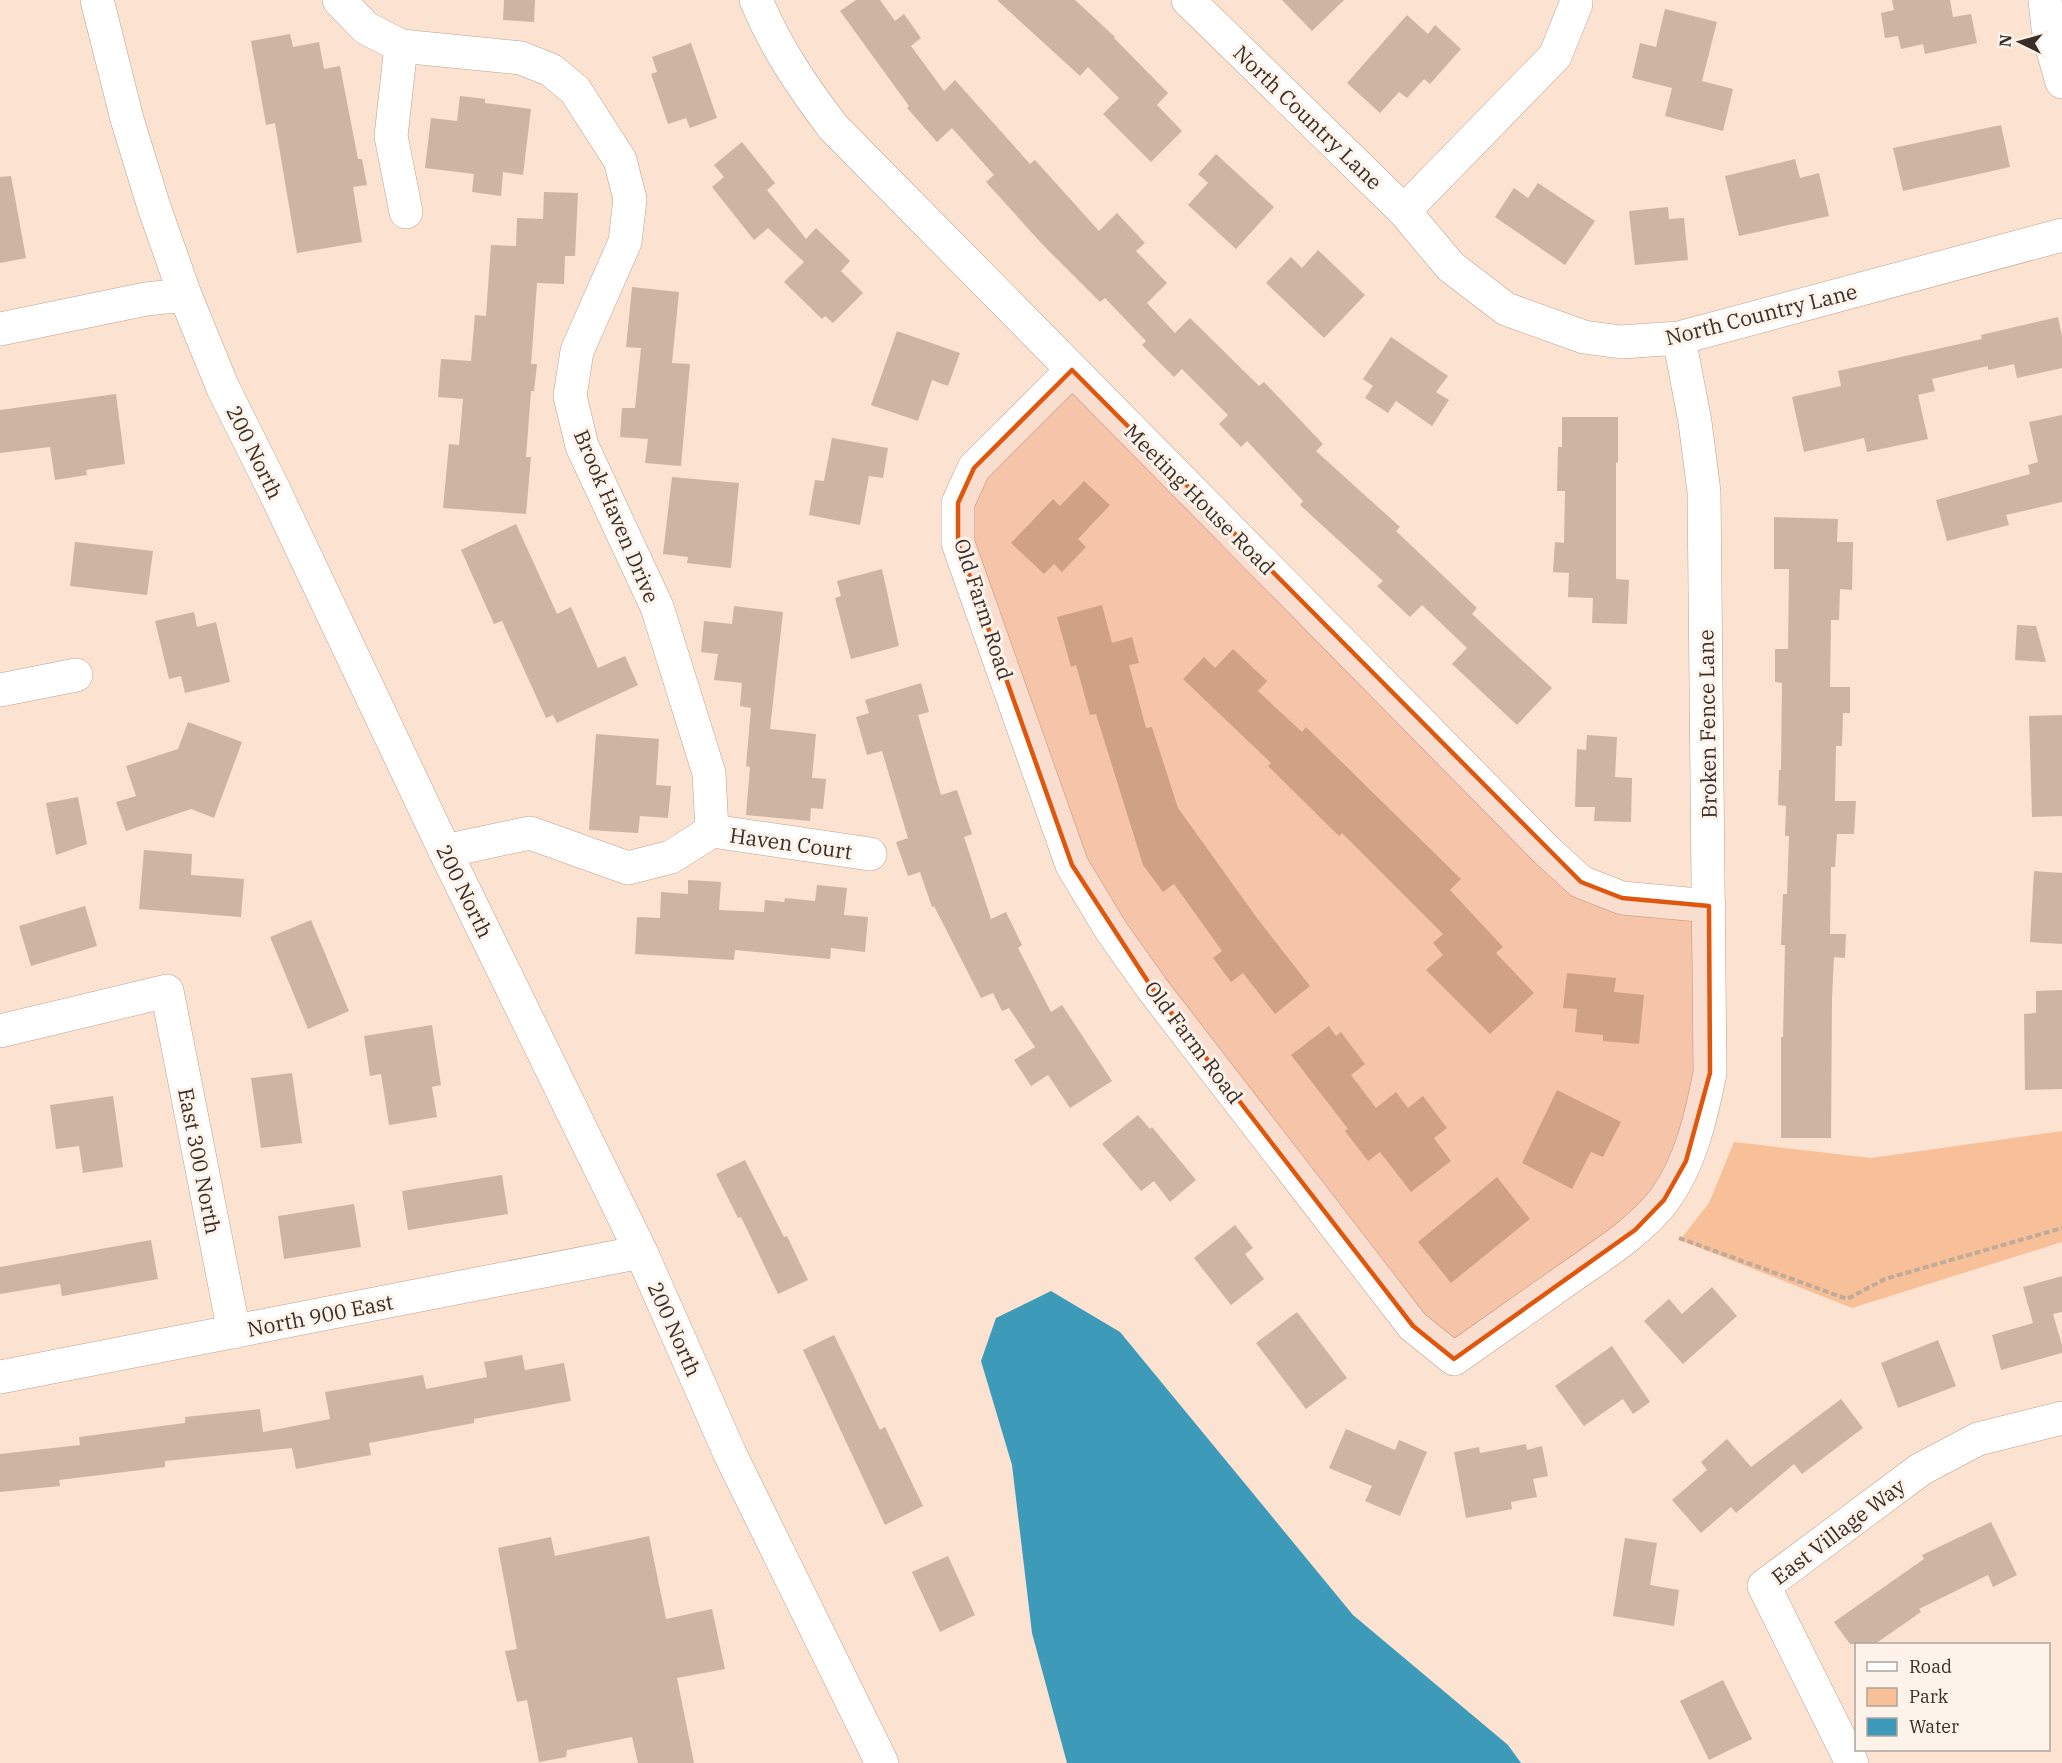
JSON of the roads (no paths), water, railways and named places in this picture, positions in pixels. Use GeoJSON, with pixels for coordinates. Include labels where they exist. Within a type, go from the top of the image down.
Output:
{"type":"FeatureCollection","features":[{"type":"Feature","properties":{"kind":"street","name":"200 North"},"geometry":{"type":"LineString","coordinates":[[97,0],[127,119],[154,207],[185,295],[223,388],[641,1252],[730,1454],[882,1763]]}},
{"type":"Feature","properties":{"kind":"street","name":"Brook Haven Drive"},"geometry":{"type":"LineString","coordinates":[[339,0],[366,28],[400,46],[521,58],[551,70],[575,90],[620,160],[630,199],[625,242],[577,351],[570,396],[582,446],[661,618],[710,773],[712,831]]}},
{"type":"Feature","properties":{"kind":"street","name":"Meeting House Road"},"geometry":{"type":"LineString","coordinates":[[756,0],[769,31],[796,76],[833,127],[1547,851],[1581,882],[1622,898],[1709,906]]}},
{"type":"Feature","properties":{"kind":"street","name":"North Country Lane"},"geometry":{"type":"LineString","coordinates":[[1188,0],[1404,211],[1451,267],[1506,309],[1584,337],[1621,342],[1679,338],[2062,235]]}},
{"type":"Feature","properties":{"kind":"street"},"geometry":{"type":"LineString","coordinates":[[1404,211],[1555,56],[1576,0]]}},
{"type":"Feature","properties":{"kind":"street"},"geometry":{"type":"LineString","coordinates":[[2045,0],[2049,37],[2062,82]]}},
{"type":"Feature","properties":{"kind":"street"},"geometry":{"type":"LineString","coordinates":[[400,46],[391,136],[406,212]]}},
{"type":"Feature","properties":{"kind":"street"},"geometry":{"type":"LineString","coordinates":[[0,329],[146,299],[185,295]]}},
{"type":"Feature","properties":{"kind":"street","name":"Broken Fence Lane"},"geometry":{"type":"LineString","coordinates":[[1679,338],[1695,422],[1704,492],[1710,1073],[1702,1111]]}},
{"type":"Feature","properties":{"kind":"street","name":"Old Farm Road"},"geometry":{"type":"LineString","coordinates":[[1072,370],[974,468],[958,503],[958,543],[1072,865],[1111,930],[1152,988],[1413,1326],[1454,1359],[1596,1260],[1635,1230],[1664,1200],[1686,1161],[1702,1111]]}},
{"type":"Feature","properties":{"kind":"street"},"geometry":{"type":"LineString","coordinates":[[0,690],[76,675]]}},
{"type":"Feature","properties":{"kind":"street"},"geometry":{"type":"LineString","coordinates":[[446,851],[530,834],[628,868],[671,857],[712,831]]}},
{"type":"Feature","properties":{"kind":"street","name":"Haven Court"},"geometry":{"type":"LineString","coordinates":[[712,831],[870,854]]}},
{"type":"Feature","properties":{"kind":"street","name":"East 300 North"},"geometry":{"type":"LineString","coordinates":[[0,1030],[167,991],[234,1332]]}},
{"type":"Feature","properties":{"kind":"street","name":"North 900 East"},"geometry":{"type":"LineString","coordinates":[[0,1377],[641,1252]]}},
{"type":"Feature","properties":{"kind":"street","name":"East Village Way"},"geometry":{"type":"LineString","coordinates":[[1852,1763],[1764,1586],[1921,1469],[1978,1439],[2062,1418]]}},
{"type":"Feature","properties":{"kind":"water"},"geometry":{"type":"Polygon","coordinates":[[[1051,1291],[1120,1332],[1353,1615],[1508,1745],[1521,1763],[1067,1763],[1032,1633],[1012,1465],[981,1361],[996,1318],[1051,1291]]]}}]}
